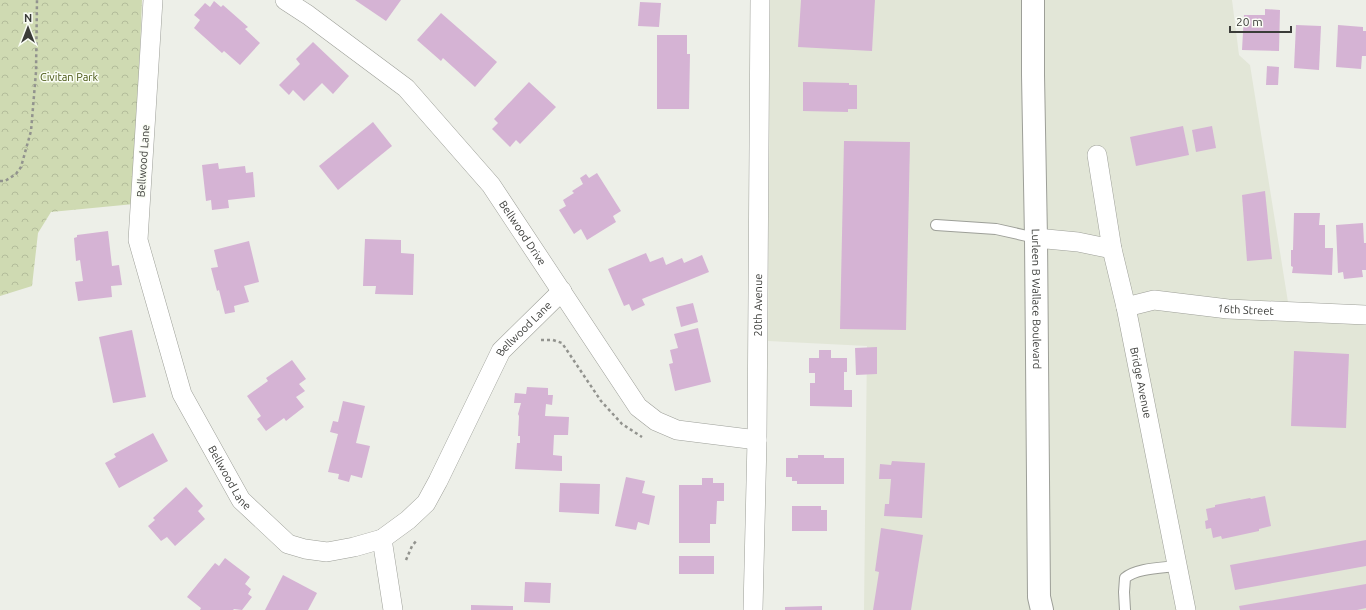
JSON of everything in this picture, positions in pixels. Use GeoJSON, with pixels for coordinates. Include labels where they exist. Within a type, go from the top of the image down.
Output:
{"type":"FeatureCollection","features":[{"type":"Feature","properties":{"kind":"highway","name":"Lurleen B Wallace Boulevard"},"geometry":{"type":"LineString","coordinates":[[1033,0],[1038,606]]}},
{"type":"Feature","properties":{"kind":"street","name":"Bellwood Lane"},"geometry":{"type":"LineString","coordinates":[[153,0],[138,240],[182,394],[241,500],[288,544],[305,549],[327,552],[354,547],[382,539],[408,520],[426,503],[501,351],[562,291]]}},
{"type":"Feature","properties":{"kind":"street","name":"Bellwood Drive"},"geometry":{"type":"LineString","coordinates":[[285,0],[308,15],[406,88],[491,185],[638,407],[656,421],[676,430],[757,440]]}},
{"type":"Feature","properties":{"kind":"street","name":"20th Avenue"},"geometry":{"type":"LineString","coordinates":[[753,610],[757,440],[760,0]]}},
{"type":"Feature","properties":{"kind":"street","name":"Bridge Avenue"},"geometry":{"type":"LineString","coordinates":[[1097,155],[1112,249],[1126,307],[1186,610]]}},
{"type":"Feature","properties":{"kind":"street"},"geometry":{"type":"LineString","coordinates":[[1036,238],[1078,242],[1112,249]]}},
{"type":"Feature","properties":{"kind":"street","name":"16th Street"},"geometry":{"type":"LineString","coordinates":[[1126,307],[1154,300],[1228,309],[1366,314]]}},
{"type":"Feature","properties":{"kind":"street"},"geometry":{"type":"LineString","coordinates":[[382,539],[392,610]]}},
{"type":"Feature","properties":{"kind":"lane"},"geometry":{"type":"LineString","coordinates":[[936,225],[996,229],[1036,238]]}},
{"type":"Feature","properties":{"kind":"lane"},"geometry":{"type":"LineString","coordinates":[[1125,610],[1125,578],[1140,571],[1177,566]]}},
{"type":"Feature","properties":{"kind":"path"},"geometry":{"type":"LineString","coordinates":[[0,181],[5,181],[16,174],[21,167],[31,131],[36,72],[37,0]]}},
{"type":"Feature","properties":{"kind":"path"},"geometry":{"type":"LineString","coordinates":[[534,342],[540,340],[553,340],[562,343],[601,401],[622,424],[646,440]]}},
{"type":"Feature","properties":{"kind":"path"},"geometry":{"type":"LineString","coordinates":[[387,571],[406,560],[412,546],[421,535]]}},
{"type":"Feature","properties":{"kind":"shaded area"},"geometry":{"type":"Polygon","coordinates":[[[770,0],[1232,0],[1239,55],[1250,65],[1288,302],[1366,313],[1366,610],[864,610],[867,346],[768,341],[770,0]]]}},
{"type":"Feature","properties":{"kind":"green space","name":"Civitan Park"},"geometry":{"type":"Polygon","coordinates":[[[0,0],[142,0],[134,204],[51,212],[38,233],[32,286],[0,296],[0,0]]]}},
{"type":"Feature","properties":{"kind":"building"},"geometry":{"type":"Polygon","coordinates":[[[355,0],[401,0],[386,21],[355,0]]]}},
{"type":"Feature","properties":{"kind":"building"},"geometry":{"type":"Polygon","coordinates":[[[801,0],[875,0],[872,51],[798,47],[801,0]]]}},
{"type":"Feature","properties":{"kind":"building"},"geometry":{"type":"Polygon","coordinates":[[[214,1],[221,7],[223,5],[248,27],[245,29],[260,43],[240,65],[224,51],[222,53],[194,28],[200,20],[194,15],[205,3],[210,7],[214,1]]]}},
{"type":"Feature","properties":{"kind":"building"},"geometry":{"type":"Polygon","coordinates":[[[640,2],[661,3],[659,27],[638,26],[640,2]]]}},
{"type":"Feature","properties":{"kind":"building"},"geometry":{"type":"Polygon","coordinates":[[[1265,9],[1280,10],[1279,51],[1242,50],[1244,15],[1265,15],[1265,9]]]}},
{"type":"Feature","properties":{"kind":"building"},"geometry":{"type":"Polygon","coordinates":[[[441,13],[497,62],[475,87],[443,58],[441,61],[417,40],[441,13]]]}},
{"type":"Feature","properties":{"kind":"building"},"geometry":{"type":"Polygon","coordinates":[[[1296,25],[1321,26],[1319,70],[1294,68],[1296,25]]]}},
{"type":"Feature","properties":{"kind":"building"},"geometry":{"type":"Polygon","coordinates":[[[1338,25],[1363,27],[1363,31],[1366,31],[1366,56],[1362,56],[1361,69],[1336,67],[1338,25]]]}},
{"type":"Feature","properties":{"kind":"building"},"geometry":{"type":"Polygon","coordinates":[[[657,35],[687,35],[687,54],[690,54],[689,109],[657,109],[657,35]]]}},
{"type":"Feature","properties":{"kind":"building"},"geometry":{"type":"Polygon","coordinates":[[[313,42],[349,76],[333,94],[322,83],[304,101],[293,90],[289,95],[279,85],[300,64],[296,59],[313,42]]]}},
{"type":"Feature","properties":{"kind":"building"},"geometry":{"type":"Polygon","coordinates":[[[1267,66],[1279,67],[1278,85],[1266,85],[1267,66]]]}},
{"type":"Feature","properties":{"kind":"building"},"geometry":{"type":"Polygon","coordinates":[[[529,82],[556,107],[520,144],[516,140],[510,147],[492,129],[498,123],[494,119],[529,82]]]}},
{"type":"Feature","properties":{"kind":"building"},"geometry":{"type":"Polygon","coordinates":[[[803,82],[849,83],[849,85],[857,85],[857,109],[848,109],[848,112],[803,111],[803,82]]]}},
{"type":"Feature","properties":{"kind":"building"},"geometry":{"type":"Polygon","coordinates":[[[373,122],[392,146],[338,190],[319,166],[373,122]]]}},
{"type":"Feature","properties":{"kind":"building"},"geometry":{"type":"Polygon","coordinates":[[[1183,126],[1189,155],[1136,166],[1130,137],[1183,126]]]}},
{"type":"Feature","properties":{"kind":"building"},"geometry":{"type":"Polygon","coordinates":[[[1212,126],[1216,148],[1196,152],[1192,130],[1212,126]]]}},
{"type":"Feature","properties":{"kind":"building"},"geometry":{"type":"Polygon","coordinates":[[[844,141],[910,142],[906,330],[840,329],[844,141]]]}},
{"type":"Feature","properties":{"kind":"building"},"geometry":{"type":"Polygon","coordinates":[[[218,163],[219,169],[245,166],[246,173],[253,172],[255,197],[228,200],[229,208],[212,210],[211,200],[206,201],[202,165],[218,163]]]}},
{"type":"Feature","properties":{"kind":"building"},"geometry":{"type":"Polygon","coordinates":[[[597,173],[621,211],[613,216],[616,222],[587,240],[581,229],[574,234],[559,210],[566,206],[563,200],[574,193],[572,191],[583,184],[580,178],[586,174],[589,178],[597,173]]]}},
{"type":"Feature","properties":{"kind":"building"},"geometry":{"type":"Polygon","coordinates":[[[1265,191],[1272,259],[1247,261],[1242,195],[1265,191]]]}},
{"type":"Feature","properties":{"kind":"building"},"geometry":{"type":"Polygon","coordinates":[[[1294,213],[1320,213],[1319,225],[1325,225],[1325,248],[1333,248],[1332,275],[1292,273],[1293,267],[1291,266],[1291,250],[1293,250],[1294,213]]]}},
{"type":"Feature","properties":{"kind":"building"},"geometry":{"type":"Polygon","coordinates":[[[1363,223],[1364,243],[1366,243],[1366,270],[1362,270],[1363,277],[1344,279],[1343,272],[1338,273],[1336,225],[1363,223]]]}},
{"type":"Feature","properties":{"kind":"building"},"geometry":{"type":"Polygon","coordinates":[[[108,231],[112,266],[119,265],[122,285],[111,286],[112,297],[78,301],[75,282],[83,281],[80,260],[76,261],[74,238],[77,237],[77,235],[108,231]]]}},
{"type":"Feature","properties":{"kind":"building"},"geometry":{"type":"Polygon","coordinates":[[[365,239],[401,240],[401,253],[414,254],[413,295],[375,294],[376,286],[363,286],[365,239]]]}},
{"type":"Feature","properties":{"kind":"building"},"geometry":{"type":"Polygon","coordinates":[[[249,241],[259,282],[244,286],[249,302],[234,306],[235,312],[225,314],[219,290],[217,291],[211,268],[218,267],[214,250],[249,241]]]}},
{"type":"Feature","properties":{"kind":"building"},"geometry":{"type":"Polygon","coordinates":[[[646,253],[650,262],[663,257],[666,265],[682,258],[684,263],[702,255],[709,272],[642,299],[645,305],[632,311],[629,304],[624,306],[608,269],[646,253]]]}},
{"type":"Feature","properties":{"kind":"building"},"geometry":{"type":"Polygon","coordinates":[[[693,303],[698,322],[681,327],[676,307],[693,303]]]}},
{"type":"Feature","properties":{"kind":"building"},"geometry":{"type":"Polygon","coordinates":[[[698,328],[711,382],[675,391],[669,364],[673,363],[670,350],[678,348],[674,334],[698,328]]]}},
{"type":"Feature","properties":{"kind":"building"},"geometry":{"type":"Polygon","coordinates":[[[132,330],[146,397],[113,403],[99,337],[132,330]]]}},
{"type":"Feature","properties":{"kind":"building"},"geometry":{"type":"Polygon","coordinates":[[[877,347],[877,374],[856,375],[855,348],[877,347]]]}},
{"type":"Feature","properties":{"kind":"building"},"geometry":{"type":"Polygon","coordinates":[[[819,350],[831,350],[831,358],[847,358],[847,372],[844,372],[844,390],[852,390],[852,407],[810,406],[810,383],[815,383],[815,373],[809,373],[809,358],[819,358],[819,350]]]}},
{"type":"Feature","properties":{"kind":"building"},"geometry":{"type":"Polygon","coordinates":[[[1294,351],[1349,354],[1346,428],[1291,426],[1294,351]]]}},
{"type":"Feature","properties":{"kind":"building"},"geometry":{"type":"Polygon","coordinates":[[[292,360],[306,379],[299,384],[305,391],[296,397],[304,407],[286,421],[284,418],[266,431],[257,419],[261,416],[247,396],[268,381],[266,378],[292,360]]]}},
{"type":"Feature","properties":{"kind":"building"},"geometry":{"type":"Polygon","coordinates":[[[527,387],[548,388],[548,395],[553,395],[552,405],[546,404],[545,416],[569,417],[568,435],[554,435],[553,455],[562,456],[562,471],[515,469],[517,443],[520,443],[520,436],[518,436],[518,414],[521,403],[514,403],[515,393],[526,394],[527,387]]]}},
{"type":"Feature","properties":{"kind":"building"},"geometry":{"type":"Polygon","coordinates":[[[343,401],[365,406],[356,443],[370,446],[362,478],[351,475],[349,482],[338,479],[339,474],[328,472],[338,434],[330,432],[333,421],[338,422],[343,401]]]}},
{"type":"Feature","properties":{"kind":"building"},"geometry":{"type":"Polygon","coordinates":[[[153,433],[168,461],[119,488],[105,463],[116,457],[114,454],[153,433]]]}},
{"type":"Feature","properties":{"kind":"building"},"geometry":{"type":"Polygon","coordinates":[[[798,455],[824,455],[824,458],[844,458],[844,484],[797,484],[797,481],[792,481],[792,477],[786,477],[786,458],[798,458],[798,455]]]}},
{"type":"Feature","properties":{"kind":"building"},"geometry":{"type":"Polygon","coordinates":[[[892,461],[925,463],[922,518],[884,516],[885,504],[889,504],[891,479],[879,479],[880,464],[891,465],[892,461]]]}},
{"type":"Feature","properties":{"kind":"building"},"geometry":{"type":"Polygon","coordinates":[[[626,477],[645,481],[642,493],[655,496],[649,525],[638,522],[636,530],[615,526],[626,477]]]}},
{"type":"Feature","properties":{"kind":"building"},"geometry":{"type":"Polygon","coordinates":[[[702,478],[713,478],[713,483],[724,483],[724,501],[717,501],[716,524],[710,524],[710,543],[679,543],[679,485],[702,485],[702,478]]]}},
{"type":"Feature","properties":{"kind":"building"},"geometry":{"type":"Polygon","coordinates":[[[560,483],[600,484],[599,514],[559,512],[560,483]]]}},
{"type":"Feature","properties":{"kind":"building"},"geometry":{"type":"Polygon","coordinates":[[[186,487],[203,506],[198,511],[205,519],[175,546],[167,537],[161,541],[148,526],[155,520],[153,518],[186,487]]]}},
{"type":"Feature","properties":{"kind":"building"},"geometry":{"type":"Polygon","coordinates":[[[1265,496],[1271,526],[1259,529],[1259,531],[1222,539],[1221,536],[1213,538],[1211,528],[1206,529],[1205,521],[1208,520],[1206,509],[1215,507],[1215,505],[1265,496]]]}},
{"type":"Feature","properties":{"kind":"building"},"geometry":{"type":"Polygon","coordinates":[[[792,506],[821,506],[821,510],[827,510],[827,531],[792,531],[792,506]]]}},
{"type":"Feature","properties":{"kind":"building"},"geometry":{"type":"Polygon","coordinates":[[[881,528],[923,535],[911,610],[873,610],[879,572],[875,571],[881,528]]]}},
{"type":"Feature","properties":{"kind":"building"},"geometry":{"type":"Polygon","coordinates":[[[1366,540],[1366,566],[1235,590],[1230,565],[1366,540]]]}},
{"type":"Feature","properties":{"kind":"building"},"geometry":{"type":"Polygon","coordinates":[[[679,556],[714,556],[714,574],[679,574],[679,556]]]}},
{"type":"Feature","properties":{"kind":"building"},"geometry":{"type":"Polygon","coordinates":[[[225,558],[250,577],[245,584],[251,589],[248,594],[252,597],[242,610],[200,610],[201,608],[187,597],[215,563],[219,566],[225,558]]]}},
{"type":"Feature","properties":{"kind":"building"},"geometry":{"type":"Polygon","coordinates":[[[283,575],[317,593],[308,610],[265,610],[283,575]]]}},
{"type":"Feature","properties":{"kind":"building"},"geometry":{"type":"Polygon","coordinates":[[[525,582],[551,583],[550,603],[524,602],[525,582]]]}},
{"type":"Feature","properties":{"kind":"building"},"geometry":{"type":"Polygon","coordinates":[[[1366,584],[1366,608],[1357,610],[1240,610],[1239,606],[1366,584]]]}},
{"type":"Feature","properties":{"kind":"building"},"geometry":{"type":"Polygon","coordinates":[[[471,605],[513,606],[513,610],[471,610],[471,605]]]}},
{"type":"Feature","properties":{"kind":"building"},"geometry":{"type":"Polygon","coordinates":[[[822,606],[822,610],[785,610],[785,607],[822,606]]]}}]}
